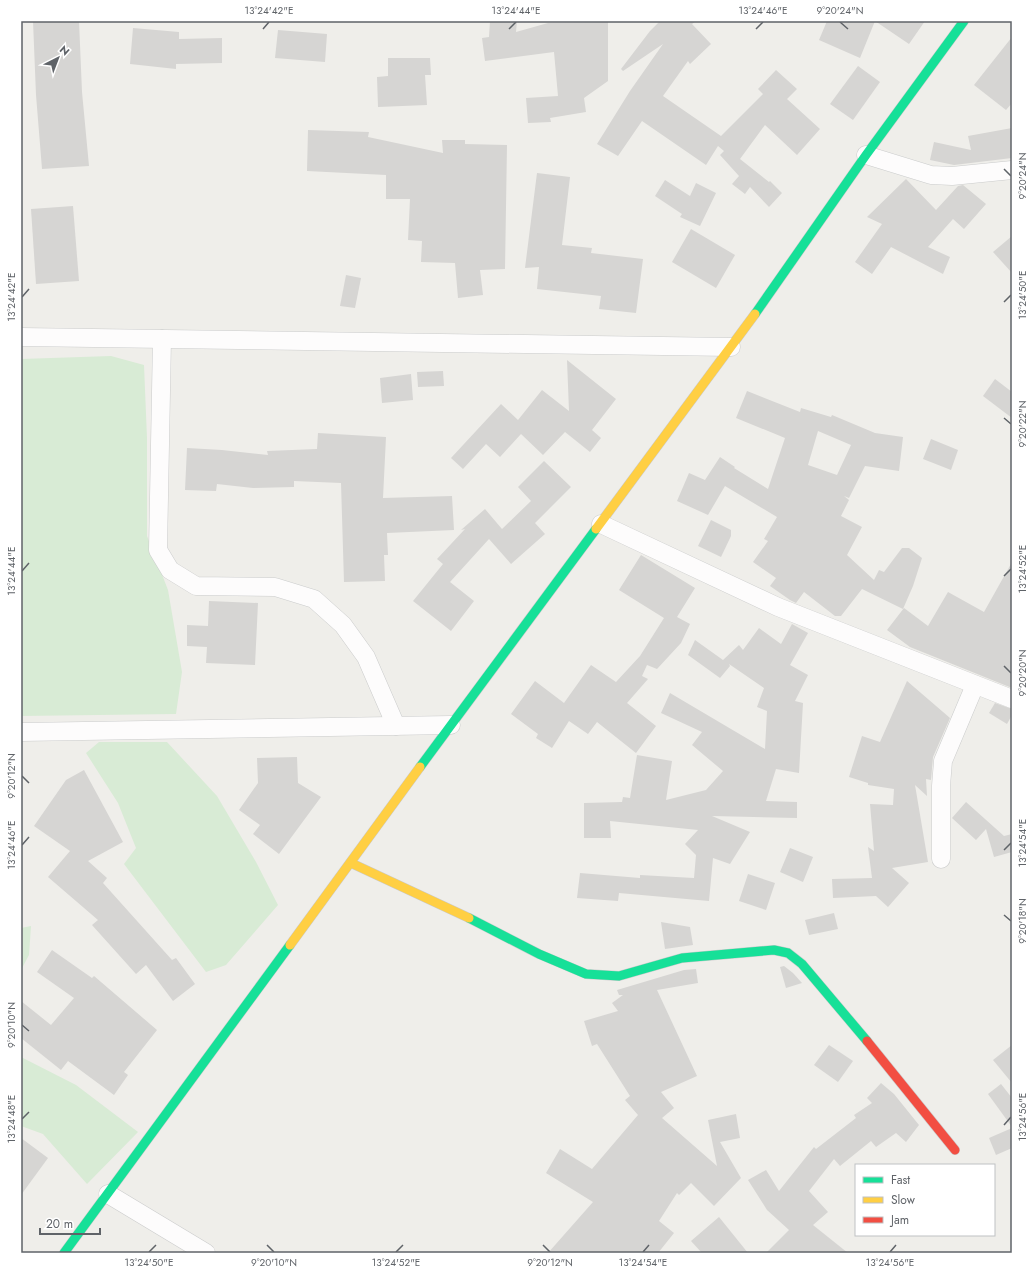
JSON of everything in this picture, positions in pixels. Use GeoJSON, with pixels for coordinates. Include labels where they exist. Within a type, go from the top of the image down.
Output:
{"type":"FeatureCollection","features":[{"type":"Feature","properties":{"kind":"street"},"geometry":{"type":"LineString","coordinates":[[64,1253],[451,725],[732,347],[866,155],[964,21]]}},
{"type":"Feature","properties":{"kind":"street"},"geometry":{"type":"LineString","coordinates":[[866,155],[931,175],[952,176],[1012,170]]}},
{"type":"Feature","properties":{"kind":"street"},"geometry":{"type":"LineString","coordinates":[[21,337],[732,347]]}},
{"type":"Feature","properties":{"kind":"street"},"geometry":{"type":"LineString","coordinates":[[162,339],[158,550],[170,570],[196,586],[275,587],[314,599],[343,625],[366,657],[396,726]]}},
{"type":"Feature","properties":{"kind":"street"},"geometry":{"type":"LineString","coordinates":[[601,524],[778,607],[1012,699]]}},
{"type":"Feature","properties":{"kind":"street"},"geometry":{"type":"LineString","coordinates":[[941,859],[941,786],[943,761],[975,685]]}},
{"type":"Feature","properties":{"kind":"street"},"geometry":{"type":"LineString","coordinates":[[21,732],[451,725]]}},
{"type":"Feature","properties":{"kind":"street"},"geometry":{"type":"LineString","coordinates":[[350,863],[465,916],[539,954],[586,974],[619,976],[682,958],[774,950],[788,953],[802,964],[955,1150]]}},
{"type":"Feature","properties":{"kind":"street"},"geometry":{"type":"LineString","coordinates":[[108,1194],[206,1253]]}},
{"type":"Feature","properties":{"kind":"green space"},"geometry":{"type":"Polygon","coordinates":[[[111,356],[144,365],[147,438],[147,536],[168,590],[182,672],[176,714],[21,716],[21,359],[111,356]]]}},
{"type":"Feature","properties":{"kind":"green space"},"geometry":{"type":"Polygon","coordinates":[[[99,742],[167,742],[217,796],[256,862],[278,905],[226,965],[206,972],[124,864],[136,848],[118,803],[86,753],[99,742]]]}},
{"type":"Feature","properties":{"kind":"green space"},"geometry":{"type":"Polygon","coordinates":[[[31,926],[29,955],[21,970],[21,928],[31,926]]]}},
{"type":"Feature","properties":{"kind":"green space"},"geometry":{"type":"Polygon","coordinates":[[[21,1057],[76,1085],[138,1132],[87,1184],[43,1134],[21,1126],[21,1057]]]}},
{"type":"Feature","properties":{"kind":"building"},"geometry":{"type":"Polygon","coordinates":[[[33,21],[79,21],[82,92],[89,166],[42,169],[36,95],[33,21]]]}},
{"type":"Feature","properties":{"kind":"building"},"geometry":{"type":"Polygon","coordinates":[[[490,21],[517,21],[516,32],[548,23],[608,22],[608,81],[584,98],[586,112],[550,118],[551,122],[528,123],[526,98],[558,96],[554,52],[485,61],[482,38],[489,37],[490,21]]]}},
{"type":"Feature","properties":{"kind":"building"},"geometry":{"type":"Polygon","coordinates":[[[660,21],[696,21],[692,24],[711,44],[690,64],[688,61],[663,96],[721,136],[763,94],[758,89],[776,70],[797,89],[787,99],[820,129],[797,155],[765,125],[740,159],[769,182],[770,181],[782,193],[769,207],[750,187],[745,194],[732,184],[739,176],[720,155],[724,151],[718,146],[706,165],[642,121],[618,156],[597,144],[630,91],[663,44],[623,71],[621,69],[650,31],[660,21]]]}},
{"type":"Feature","properties":{"kind":"building"},"geometry":{"type":"Polygon","coordinates":[[[827,21],[875,21],[860,58],[819,40],[827,21]]]}},
{"type":"Feature","properties":{"kind":"building"},"geometry":{"type":"Polygon","coordinates":[[[875,21],[925,21],[909,44],[875,21]]]}},
{"type":"Feature","properties":{"kind":"building"},"geometry":{"type":"Polygon","coordinates":[[[133,28],[179,32],[179,39],[222,38],[222,63],[176,64],[176,69],[130,64],[133,28]]]}},
{"type":"Feature","properties":{"kind":"building"},"geometry":{"type":"Polygon","coordinates":[[[278,30],[327,34],[325,62],[275,58],[278,30]]]}},
{"type":"Feature","properties":{"kind":"building"},"geometry":{"type":"Polygon","coordinates":[[[1012,37],[1012,103],[1006,110],[974,85],[1012,37]]]}},
{"type":"Feature","properties":{"kind":"building"},"geometry":{"type":"Polygon","coordinates":[[[388,58],[430,58],[431,75],[425,75],[427,105],[378,107],[377,77],[388,76],[388,58]]]}},
{"type":"Feature","properties":{"kind":"building"},"geometry":{"type":"Polygon","coordinates":[[[858,66],[880,82],[853,120],[830,104],[858,66]]]}},
{"type":"Feature","properties":{"kind":"building"},"geometry":{"type":"Polygon","coordinates":[[[1012,128],[1012,158],[954,165],[930,160],[934,142],[971,150],[968,136],[1012,128]]]}},
{"type":"Feature","properties":{"kind":"building"},"geometry":{"type":"Polygon","coordinates":[[[308,130],[369,132],[368,137],[443,153],[442,140],[465,140],[465,144],[507,145],[505,269],[480,270],[483,295],[458,298],[455,263],[421,262],[422,241],[408,240],[410,199],[386,199],[386,175],[307,171],[308,130]]]}},
{"type":"Feature","properties":{"kind":"building"},"geometry":{"type":"Polygon","coordinates":[[[537,173],[570,177],[562,245],[592,248],[591,253],[643,259],[636,313],[599,309],[601,296],[537,289],[539,267],[525,268],[537,173]]]}},
{"type":"Feature","properties":{"kind":"building"},"geometry":{"type":"Polygon","coordinates":[[[906,179],[936,210],[958,186],[963,185],[986,204],[964,229],[953,219],[928,247],[950,257],[943,274],[891,247],[872,274],[855,262],[882,224],[867,217],[906,179]]]}},
{"type":"Feature","properties":{"kind":"building"},"geometry":{"type":"Polygon","coordinates":[[[665,180],[690,196],[696,183],[716,193],[700,226],[680,217],[682,214],[655,196],[665,180]]]}},
{"type":"Feature","properties":{"kind":"building"},"geometry":{"type":"Polygon","coordinates":[[[73,206],[79,281],[36,284],[31,209],[73,206]]]}},
{"type":"Feature","properties":{"kind":"building"},"geometry":{"type":"Polygon","coordinates":[[[691,229],[735,255],[716,288],[672,262],[691,229]]]}},
{"type":"Feature","properties":{"kind":"building"},"geometry":{"type":"Polygon","coordinates":[[[1012,236],[1012,273],[993,252],[1012,236]]]}},
{"type":"Feature","properties":{"kind":"building"},"geometry":{"type":"Polygon","coordinates":[[[346,275],[361,278],[355,308],[340,306],[346,275]]]}},
{"type":"Feature","properties":{"kind":"building"},"geometry":{"type":"Polygon","coordinates":[[[567,360],[616,399],[592,430],[601,438],[590,452],[565,432],[543,455],[521,434],[500,457],[486,444],[463,469],[451,458],[501,404],[518,420],[542,390],[569,411],[567,360]]]}},
{"type":"Feature","properties":{"kind":"building"},"geometry":{"type":"Polygon","coordinates":[[[443,371],[444,386],[418,387],[417,372],[443,371]]]}},
{"type":"Feature","properties":{"kind":"building"},"geometry":{"type":"Polygon","coordinates":[[[411,374],[413,400],[382,403],[380,378],[411,374]]]}},
{"type":"Feature","properties":{"kind":"building"},"geometry":{"type":"Polygon","coordinates":[[[995,379],[1012,392],[1012,418],[983,396],[995,379]]]}},
{"type":"Feature","properties":{"kind":"building"},"geometry":{"type":"Polygon","coordinates":[[[747,391],[800,412],[801,408],[831,417],[832,415],[875,433],[903,437],[899,471],[865,466],[849,498],[844,496],[849,500],[841,516],[862,527],[847,555],[874,580],[879,570],[884,572],[902,548],[909,548],[922,558],[913,586],[903,609],[862,589],[841,616],[835,616],[804,592],[796,603],[770,586],[776,578],[753,562],[768,541],[764,539],[777,517],[725,486],[708,515],[677,501],[689,473],[705,480],[720,457],[735,467],[734,468],[768,489],[785,438],[736,418],[747,391]],[[818,431],[808,465],[837,475],[851,445],[818,431]]]}},
{"type":"Feature","properties":{"kind":"building"},"geometry":{"type":"Polygon","coordinates":[[[318,433],[386,437],[383,498],[452,496],[454,530],[387,533],[388,555],[384,555],[385,581],[344,582],[341,483],[294,481],[294,487],[253,488],[217,484],[216,491],[185,490],[187,448],[268,455],[267,451],[317,449],[318,433]]]}},
{"type":"Feature","properties":{"kind":"building"},"geometry":{"type":"Polygon","coordinates":[[[931,439],[958,450],[951,470],[923,459],[931,439]]]}},
{"type":"Feature","properties":{"kind":"building"},"geometry":{"type":"Polygon","coordinates":[[[544,461],[571,487],[535,523],[545,534],[511,564],[489,539],[450,582],[474,601],[451,631],[413,601],[443,564],[437,559],[465,529],[461,530],[485,509],[502,529],[531,501],[518,487],[544,461]]]}},
{"type":"Feature","properties":{"kind":"building"},"geometry":{"type":"Polygon","coordinates":[[[711,520],[731,530],[731,536],[721,557],[698,546],[711,520]]]}},
{"type":"Feature","properties":{"kind":"building"},"geometry":{"type":"Polygon","coordinates":[[[641,555],[695,588],[677,617],[690,624],[681,643],[657,669],[647,665],[642,676],[648,679],[627,703],[656,726],[636,753],[597,722],[588,734],[569,721],[552,748],[536,738],[538,734],[511,714],[535,681],[564,703],[591,665],[616,682],[640,656],[664,618],[619,590],[641,555]]]}},
{"type":"Feature","properties":{"kind":"building"},"geometry":{"type":"Polygon","coordinates":[[[1012,562],[1012,688],[910,647],[887,630],[904,608],[928,626],[948,592],[984,612],[1012,562]]]}},
{"type":"Feature","properties":{"kind":"building"},"geometry":{"type":"Polygon","coordinates":[[[209,601],[258,603],[255,665],[206,663],[207,647],[187,646],[187,625],[208,626],[209,601]]]}},
{"type":"Feature","properties":{"kind":"building"},"geometry":{"type":"Polygon","coordinates":[[[792,624],[808,633],[790,665],[808,675],[795,701],[803,703],[799,773],[776,769],[766,801],[797,802],[797,818],[712,816],[750,832],[730,864],[713,858],[709,901],[619,893],[618,901],[577,898],[580,873],[640,878],[640,875],[694,878],[696,855],[685,844],[698,830],[610,821],[611,838],[584,838],[584,803],[622,802],[623,797],[630,798],[637,755],[672,761],[666,800],[706,790],[723,771],[692,745],[702,732],[661,713],[670,693],[765,749],[767,711],[757,707],[764,688],[729,664],[730,666],[720,678],[688,655],[695,640],[723,660],[739,645],[743,650],[759,628],[781,644],[792,624]]]}},
{"type":"Feature","properties":{"kind":"building"},"geometry":{"type":"Polygon","coordinates":[[[907,681],[950,718],[933,757],[931,780],[926,779],[927,796],[915,785],[928,862],[892,868],[909,883],[888,907],[876,896],[833,898],[832,879],[872,878],[868,847],[874,851],[870,804],[893,805],[894,789],[868,785],[868,783],[849,777],[862,736],[880,742],[907,681]]]}},
{"type":"Feature","properties":{"kind":"building"},"geometry":{"type":"Polygon","coordinates":[[[995,703],[1012,709],[1012,715],[1007,724],[989,713],[995,703]]]}},
{"type":"Feature","properties":{"kind":"building"},"geometry":{"type":"Polygon","coordinates":[[[297,757],[298,783],[321,797],[279,854],[253,834],[260,825],[239,810],[258,783],[257,758],[297,757]]]}},
{"type":"Feature","properties":{"kind":"building"},"geometry":{"type":"Polygon","coordinates":[[[84,770],[123,842],[88,861],[107,878],[103,883],[172,960],[176,958],[195,984],[173,1001],[146,965],[136,974],[92,925],[98,920],[48,877],[70,851],[34,826],[66,780],[84,770]]]}},
{"type":"Feature","properties":{"kind":"building"},"geometry":{"type":"Polygon","coordinates":[[[966,802],[1004,836],[1012,834],[1012,852],[994,857],[986,829],[976,840],[952,818],[966,802]]]}},
{"type":"Feature","properties":{"kind":"building"},"geometry":{"type":"Polygon","coordinates":[[[790,848],[813,857],[803,882],[780,872],[790,848]]]}},
{"type":"Feature","properties":{"kind":"building"},"geometry":{"type":"Polygon","coordinates":[[[748,874],[775,883],[766,910],[739,901],[748,874]]]}},
{"type":"Feature","properties":{"kind":"building"},"geometry":{"type":"Polygon","coordinates":[[[834,913],[838,929],[809,935],[805,920],[834,913]]]}},
{"type":"Feature","properties":{"kind":"building"},"geometry":{"type":"Polygon","coordinates":[[[661,922],[690,927],[693,945],[665,949],[661,922]]]}},
{"type":"Feature","properties":{"kind":"building"},"geometry":{"type":"Polygon","coordinates":[[[52,950],[92,978],[94,976],[157,1030],[124,1072],[128,1075],[114,1095],[68,1061],[61,1070],[21,1038],[21,1001],[51,1025],[74,998],[37,972],[52,950]]]}},
{"type":"Feature","properties":{"kind":"building"},"geometry":{"type":"Polygon","coordinates":[[[784,966],[802,983],[786,988],[780,967],[784,966]]]}},
{"type":"Feature","properties":{"kind":"building"},"geometry":{"type":"Polygon","coordinates":[[[696,969],[698,983],[657,990],[697,1076],[661,1092],[674,1108],[662,1118],[717,1166],[708,1120],[736,1114],[740,1138],[720,1142],[741,1178],[714,1206],[691,1183],[679,1195],[677,1193],[659,1221],[674,1233],[658,1253],[548,1253],[593,1202],[546,1173],[560,1149],[592,1169],[638,1115],[625,1100],[630,1096],[597,1044],[592,1046],[584,1021],[618,1011],[612,1003],[623,995],[619,995],[617,990],[684,970],[696,969]]]}},
{"type":"Feature","properties":{"kind":"building"},"geometry":{"type":"Polygon","coordinates":[[[829,1045],[853,1061],[838,1082],[814,1065],[829,1045]]]}},
{"type":"Feature","properties":{"kind":"building"},"geometry":{"type":"Polygon","coordinates":[[[1012,1045],[1012,1083],[993,1060],[1012,1045]]]}},
{"type":"Feature","properties":{"kind":"building"},"geometry":{"type":"Polygon","coordinates":[[[881,1083],[894,1094],[919,1125],[906,1142],[896,1133],[876,1147],[871,1141],[840,1166],[834,1159],[809,1191],[828,1212],[813,1225],[848,1253],[766,1253],[789,1230],[767,1210],[748,1180],[766,1170],[779,1191],[814,1147],[816,1149],[856,1118],[854,1115],[872,1103],[867,1098],[881,1083]]]}},
{"type":"Feature","properties":{"kind":"building"},"geometry":{"type":"Polygon","coordinates":[[[1001,1084],[1012,1098],[1012,1127],[988,1094],[1001,1084]]]}},
{"type":"Feature","properties":{"kind":"building"},"geometry":{"type":"Polygon","coordinates":[[[1012,1128],[1012,1148],[996,1155],[989,1138],[1012,1128]]]}},
{"type":"Feature","properties":{"kind":"building"},"geometry":{"type":"Polygon","coordinates":[[[21,1138],[48,1158],[21,1195],[21,1138]]]}},
{"type":"Feature","properties":{"kind":"building"},"geometry":{"type":"Polygon","coordinates":[[[719,1217],[748,1253],[702,1253],[691,1241],[719,1217]]]}},
{"type":"Feature","properties":{"kind":"traffic: fast"},"geometry":{"type":"LineString","coordinates":[[755,314],[866,155],[964,21]]}},
{"type":"Feature","properties":{"kind":"traffic: fast"},"geometry":{"type":"LineString","coordinates":[[420,767],[596,529]]}},
{"type":"Feature","properties":{"kind":"traffic: fast"},"geometry":{"type":"LineString","coordinates":[[469,918],[539,954],[586,974],[619,976],[682,958],[774,950],[788,953],[802,964],[867,1041]]}},
{"type":"Feature","properties":{"kind":"traffic: fast"},"geometry":{"type":"LineString","coordinates":[[64,1253],[290,945]]}},
{"type":"Feature","properties":{"kind":"traffic: slow"},"geometry":{"type":"LineString","coordinates":[[596,529],[755,314]]}},
{"type":"Feature","properties":{"kind":"traffic: slow"},"geometry":{"type":"LineString","coordinates":[[290,945],[420,767]]}},
{"type":"Feature","properties":{"kind":"traffic: slow"},"geometry":{"type":"LineString","coordinates":[[351,863],[469,918]]}},
{"type":"Feature","properties":{"kind":"traffic: jam"},"geometry":{"type":"LineString","coordinates":[[867,1041],[955,1150]]}}]}
